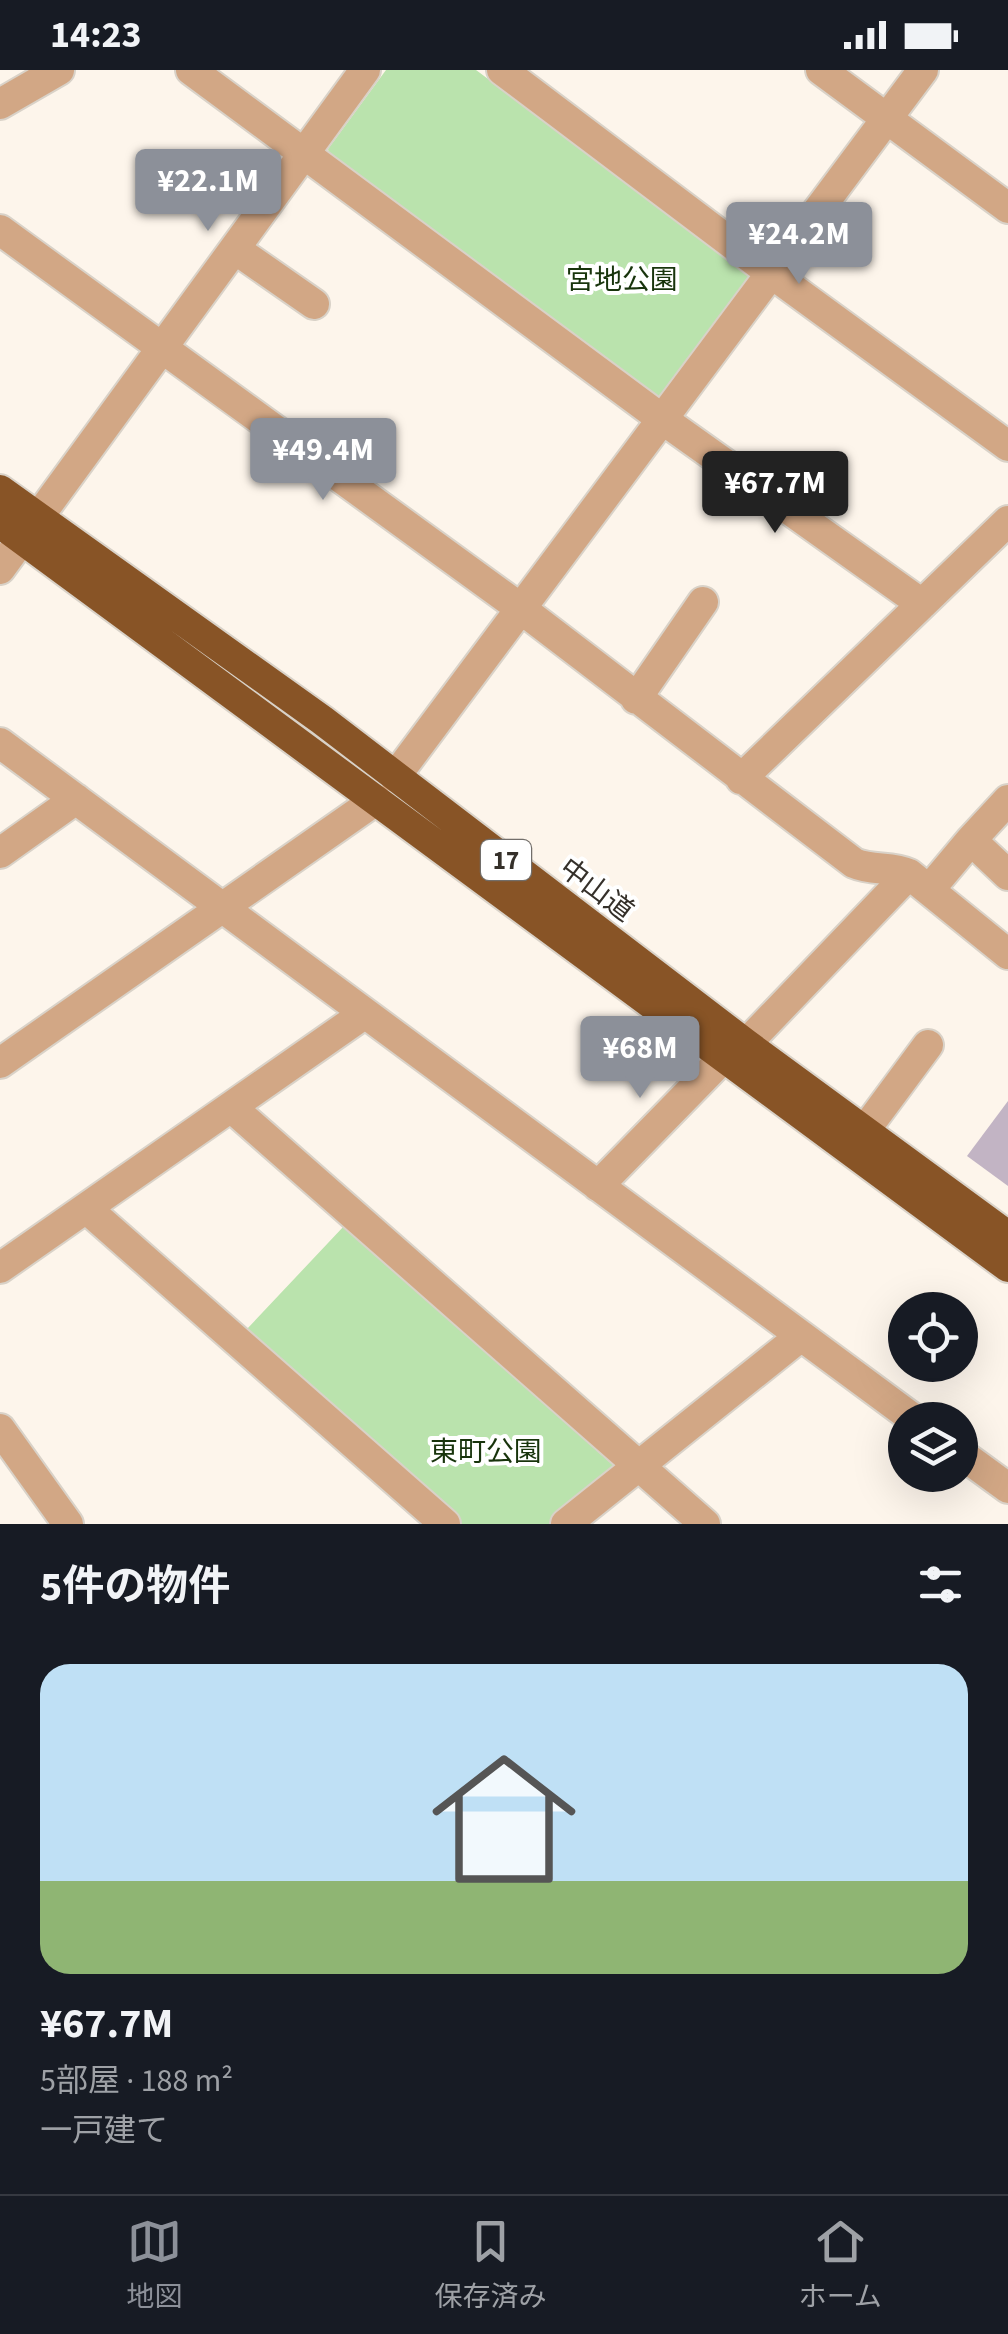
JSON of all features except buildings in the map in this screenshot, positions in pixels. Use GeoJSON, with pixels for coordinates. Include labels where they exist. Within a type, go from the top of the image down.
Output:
{"type":"FeatureCollection","features":[{"type":"Feature","properties":{"kind":"highway","name":"中山道"},"geometry":{"type":"LineString","coordinates":[[0,490],[20,527],[322,720],[386,788],[735,1051],[1008,1267]]}},
{"type":"Feature","properties":{"kind":"highway","name":"中山道"},"geometry":{"type":"LineString","coordinates":[[735,1051],[866,1130],[1008,1236]]}},
{"type":"Feature","properties":{"kind":"street"},"geometry":{"type":"LineString","coordinates":[[0,104],[59,70]]}},
{"type":"Feature","properties":{"kind":"street"},"geometry":{"type":"LineString","coordinates":[[191,70],[662,419],[922,604]]}},
{"type":"Feature","properties":{"kind":"street"},"geometry":{"type":"LineString","coordinates":[[0,570],[20,527],[162,350],[365,70]]}},
{"type":"Feature","properties":{"kind":"street"},"geometry":{"type":"LineString","coordinates":[[502,70],[771,274],[1008,446]]}},
{"type":"Feature","properties":{"kind":"street"},"geometry":{"type":"LineString","coordinates":[[821,70],[1008,208]]}},
{"type":"Feature","properties":{"kind":"street"},"geometry":{"type":"LineString","coordinates":[[0,1063],[222,909],[386,788],[923,70]]}},
{"type":"Feature","properties":{"kind":"street"},"geometry":{"type":"LineString","coordinates":[[0,230],[520,608],[854,863],[867,868],[896,868],[1008,954]]}},
{"type":"Feature","properties":{"kind":"street"},"geometry":{"type":"LineString","coordinates":[[235,249],[314,304]]}},
{"type":"Feature","properties":{"kind":"street"},"geometry":{"type":"LineString","coordinates":[[741,779],[1008,521]]}},
{"type":"Feature","properties":{"kind":"street"},"geometry":{"type":"LineString","coordinates":[[636,698],[702,602]]}},
{"type":"Feature","properties":{"kind":"street"},"geometry":{"type":"LineString","coordinates":[[0,743],[891,1402]]}},
{"type":"Feature","properties":{"kind":"street"},"geometry":{"type":"LineString","coordinates":[[0,853],[76,800]]}},
{"type":"Feature","properties":{"kind":"street"},"geometry":{"type":"LineString","coordinates":[[598,1186],[735,1051],[919,882],[971,840],[1008,800]]}},
{"type":"Feature","properties":{"kind":"street"},"geometry":{"type":"LineString","coordinates":[[971,840],[1008,875]]}},
{"type":"Feature","properties":{"kind":"street"},"geometry":{"type":"LineString","coordinates":[[0,1268],[364,1014]]}},
{"type":"Feature","properties":{"kind":"street"},"geometry":{"type":"LineString","coordinates":[[866,1130],[928,1045]]}},
{"type":"Feature","properties":{"kind":"street"},"geometry":{"type":"LineString","coordinates":[[231,1107],[705,1524]]}},
{"type":"Feature","properties":{"kind":"street"},"geometry":{"type":"LineString","coordinates":[[86,1208],[445,1524]]}},
{"type":"Feature","properties":{"kind":"street"},"geometry":{"type":"LineString","coordinates":[[566,1524],[801,1336]]}},
{"type":"Feature","properties":{"kind":"street"},"geometry":{"type":"LineString","coordinates":[[0,1429],[68,1524]]}},
{"type":"Feature","properties":{"kind":"street"},"geometry":{"type":"LineString","coordinates":[[978,1461],[1001,1471]]}},
{"type":"Feature","properties":{"kind":"green space","name":"宮地公園"},"geometry":{"type":"Polygon","coordinates":[[[386,70],[476,70],[749,273],[750,284],[661,401],[330,160],[328,149],[386,70]]]}},
{"type":"Feature","properties":{"kind":"green space","name":"東町公園"},"geometry":{"type":"Polygon","coordinates":[[[344,1226],[614,1466],[613,1482],[556,1524],[457,1524],[247,1329],[344,1226]]]}}]}
